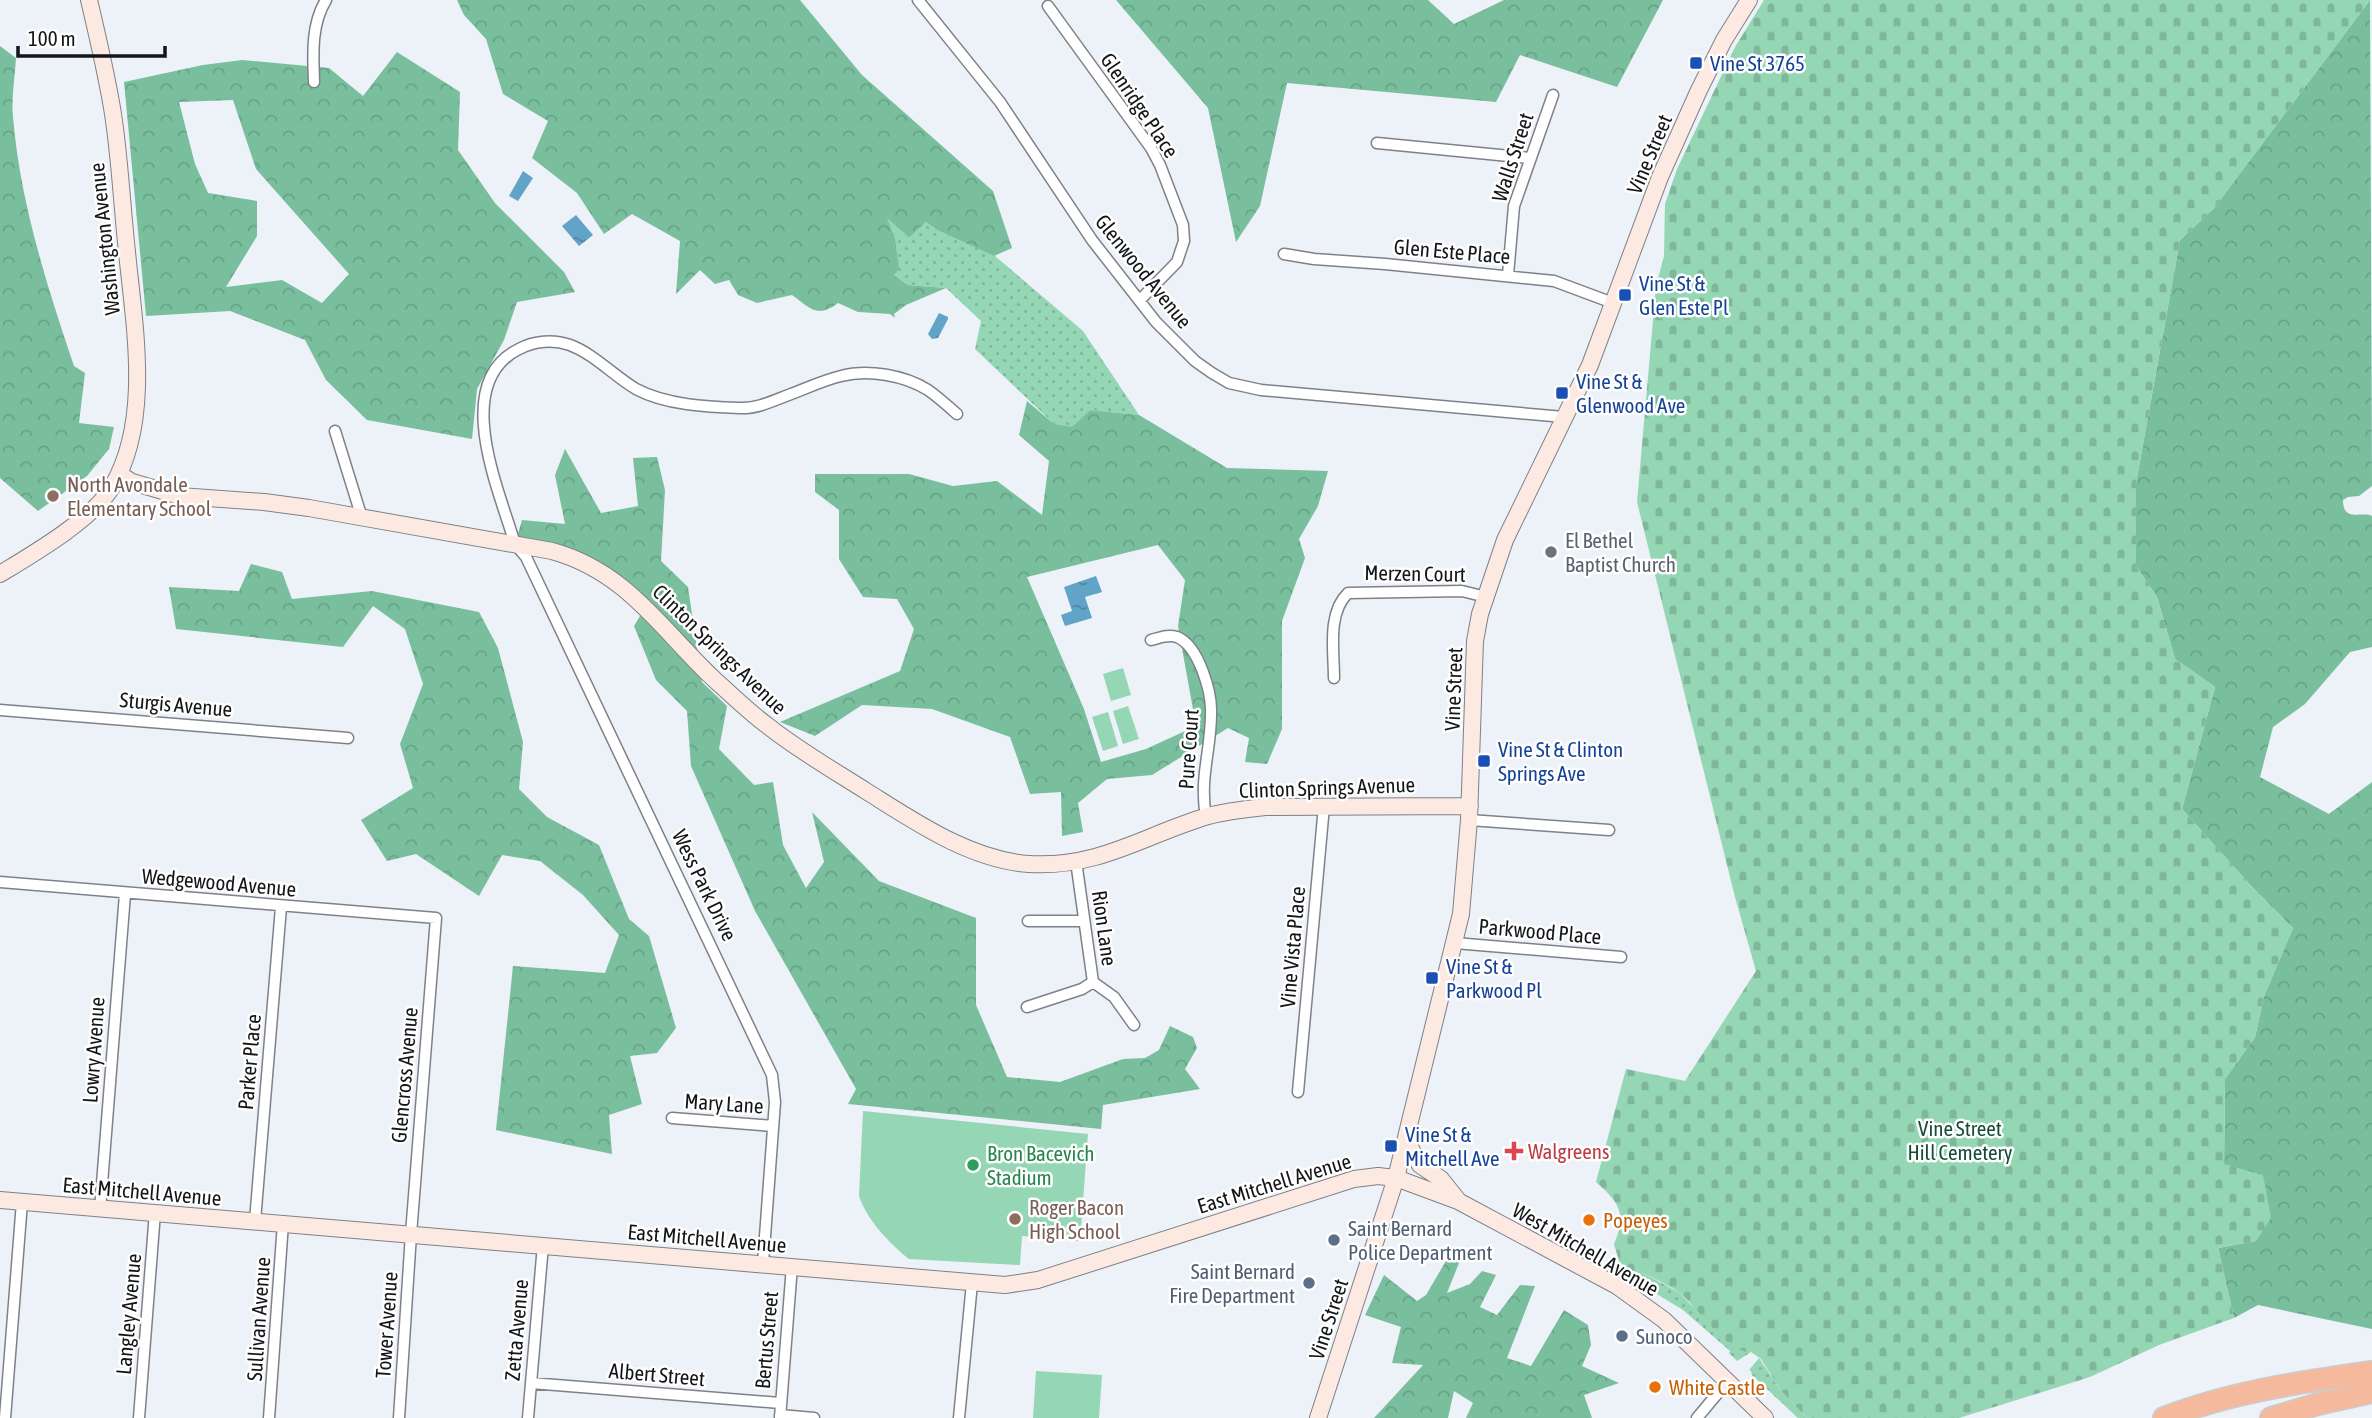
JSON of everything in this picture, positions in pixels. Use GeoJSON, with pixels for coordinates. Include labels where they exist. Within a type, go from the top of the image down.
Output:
{"type":"FeatureCollection","features":[{"type":"Feature","properties":{"kind":"highway"},"geometry":{"type":"LineString","coordinates":[[2164,1418],[2234,1395],[2299,1382],[2372,1372]]}},
{"type":"Feature","properties":{"kind":"highway"},"geometry":{"type":"LineString","coordinates":[[2271,1418],[2372,1392]]}},
{"type":"Feature","properties":{"kind":"street","name":"Washington Avenue"},"geometry":{"type":"LineString","coordinates":[[89,0],[113,117],[135,345],[133,429],[119,474]]}},
{"type":"Feature","properties":{"kind":"street"},"geometry":{"type":"LineString","coordinates":[[314,82],[315,27],[326,0]]}},
{"type":"Feature","properties":{"kind":"street","name":"Glenwood Avenue"},"geometry":{"type":"LineString","coordinates":[[918,0],[1000,102],[1092,240],[1156,322],[1195,361],[1229,383],[1261,390],[1564,417]]}},
{"type":"Feature","properties":{"kind":"street","name":"Vine Street"},"geometry":{"type":"LineString","coordinates":[[1318,1418],[1396,1178],[1461,914],[1469,813],[1475,641],[1480,614],[1505,540],[1590,365],[1660,177],[1724,40],[1749,0]]}},
{"type":"Feature","properties":{"kind":"street","name":"Glenridge Place"},"geometry":{"type":"LineString","coordinates":[[1048,6],[1151,148],[1183,225],[1185,241],[1177,262],[1140,300]]}},
{"type":"Feature","properties":{"kind":"street","name":"Walls Street"},"geometry":{"type":"LineString","coordinates":[[1507,275],[1514,206],[1553,95]]}},
{"type":"Feature","properties":{"kind":"street"},"geometry":{"type":"LineString","coordinates":[[1377,143],[1530,158]]}},
{"type":"Feature","properties":{"kind":"street","name":"Glen Este Place"},"geometry":{"type":"LineString","coordinates":[[1284,254],[1554,281],[1613,303]]}},
{"type":"Feature","properties":{"kind":"street","name":"Wess Park Drive"},"geometry":{"type":"LineString","coordinates":[[763,1263],[775,1088],[768,1061],[526,557],[515,544],[486,446],[482,419],[486,392],[498,367],[514,351],[526,345],[553,342],[571,345],[646,394],[674,401],[743,408],[759,405],[841,376],[865,373],[907,380],[928,390],[957,414]]}},
{"type":"Feature","properties":{"kind":"street"},"geometry":{"type":"LineString","coordinates":[[335,431],[362,518]]}},
{"type":"Feature","properties":{"kind":"street","name":"Clinton Springs Avenue"},"geometry":{"type":"LineString","coordinates":[[119,474],[132,482],[180,496],[264,502],[561,553],[604,572],[646,607],[715,679],[768,727],[908,818],[989,855],[1030,864],[1076,861],[1131,846],[1206,817],[1265,807],[1324,806],[1469,813]]}},
{"type":"Feature","properties":{"kind":"street"},"geometry":{"type":"LineString","coordinates":[[0,574],[88,514],[101,502],[119,474]]}},
{"type":"Feature","properties":{"kind":"street","name":"Merzen Court"},"geometry":{"type":"LineString","coordinates":[[1334,678],[1335,613],[1342,598],[1348,593],[1462,591],[1486,597]]}},
{"type":"Feature","properties":{"kind":"street","name":"Pure Court"},"geometry":{"type":"LineString","coordinates":[[1151,640],[1163,636],[1176,637],[1186,644],[1192,650],[1207,685],[1212,712],[1203,782],[1206,817]]}},
{"type":"Feature","properties":{"kind":"street","name":"Sturgis Avenue"},"geometry":{"type":"LineString","coordinates":[[0,710],[348,738]]}},
{"type":"Feature","properties":{"kind":"street","name":"Vine Vista Place"},"geometry":{"type":"LineString","coordinates":[[1298,1092],[1324,806]]}},
{"type":"Feature","properties":{"kind":"street"},"geometry":{"type":"LineString","coordinates":[[1469,813],[1609,830]]}},
{"type":"Feature","properties":{"kind":"street","name":"Rion Lane"},"geometry":{"type":"LineString","coordinates":[[1076,861],[1093,982],[1114,997],[1134,1025]]}},
{"type":"Feature","properties":{"kind":"street","name":"Wedgewood Avenue"},"geometry":{"type":"LineString","coordinates":[[0,883],[436,918]]}},
{"type":"Feature","properties":{"kind":"street","name":"Lowry Avenue"},"geometry":{"type":"LineString","coordinates":[[100,1209],[125,894]]}},
{"type":"Feature","properties":{"kind":"street","name":"Parker Place"},"geometry":{"type":"LineString","coordinates":[[255,1221],[281,907]]}},
{"type":"Feature","properties":{"kind":"street","name":"Glencross Avenue"},"geometry":{"type":"LineString","coordinates":[[411,1234],[436,918]]}},
{"type":"Feature","properties":{"kind":"street"},"geometry":{"type":"LineString","coordinates":[[1028,921],[1084,921]]}},
{"type":"Feature","properties":{"kind":"street","name":"Parkwood Place"},"geometry":{"type":"LineString","coordinates":[[1455,943],[1621,957]]}},
{"type":"Feature","properties":{"kind":"street"},"geometry":{"type":"LineString","coordinates":[[1027,1007],[1082,989],[1093,982]]}},
{"type":"Feature","properties":{"kind":"street","name":"Mary Lane"},"geometry":{"type":"LineString","coordinates":[[672,1118],[773,1126]]}},
{"type":"Feature","properties":{"kind":"street"},"geometry":{"type":"LineString","coordinates":[[1407,1134],[1410,1149],[1420,1166],[1441,1179],[1458,1201]]}},
{"type":"Feature","properties":{"kind":"street","name":"East Mitchell Avenue"},"geometry":{"type":"LineString","coordinates":[[0,1200],[1005,1285],[1038,1280],[1321,1188],[1362,1177],[1396,1178]]}},
{"type":"Feature","properties":{"kind":"street","name":"West Mitchell Avenue"},"geometry":{"type":"LineString","coordinates":[[1396,1178],[1458,1201],[1629,1293],[1664,1320],[1765,1418]]}},
{"type":"Feature","properties":{"kind":"street"},"geometry":{"type":"LineString","coordinates":[[5,1418],[22,1202]]}},
{"type":"Feature","properties":{"kind":"street","name":"Langley Avenue"},"geometry":{"type":"LineString","coordinates":[[139,1418],[155,1212]]}},
{"type":"Feature","properties":{"kind":"street","name":"Sullivan Avenue"},"geometry":{"type":"LineString","coordinates":[[269,1418],[283,1223]]}},
{"type":"Feature","properties":{"kind":"street","name":"Tower Avenue"},"geometry":{"type":"LineString","coordinates":[[399,1418],[411,1234]]}},
{"type":"Feature","properties":{"kind":"street","name":"Zetta Avenue"},"geometry":{"type":"LineString","coordinates":[[528,1418],[543,1245]]}},
{"type":"Feature","properties":{"kind":"street","name":"Bertus Street"},"geometry":{"type":"LineString","coordinates":[[780,1417],[792,1266]]}},
{"type":"Feature","properties":{"kind":"street"},"geometry":{"type":"LineString","coordinates":[[959,1418],[972,1283]]}},
{"type":"Feature","properties":{"kind":"street"},"geometry":{"type":"LineString","coordinates":[[0,1337],[12,1338]]}},
{"type":"Feature","properties":{"kind":"street"},"geometry":{"type":"LineString","coordinates":[[1697,1418],[1728,1381]]}},
{"type":"Feature","properties":{"kind":"street","name":"Albert Street"},"geometry":{"type":"LineString","coordinates":[[531,1383],[780,1403]]}},
{"type":"Feature","properties":{"kind":"street"},"geometry":{"type":"LineString","coordinates":[[780,1417],[814,1418]]}},
{"type":"Feature","properties":{"kind":"green space"},"geometry":{"type":"Polygon","coordinates":[[[457,0],[800,0],[862,75],[993,191],[1012,248],[994,256],[937,230],[926,222],[909,238],[887,218],[895,239],[899,269],[894,275],[908,285],[946,288],[906,305],[894,314],[895,318],[890,314],[858,312],[838,303],[831,308],[814,310],[792,295],[757,303],[738,295],[729,280],[715,284],[700,270],[676,294],[680,241],[632,214],[604,234],[577,193],[532,158],[548,121],[503,94],[486,39],[464,15],[457,0]]]}},
{"type":"Feature","properties":{"kind":"green space"},"geometry":{"type":"Polygon","coordinates":[[[1116,0],[1428,0],[1454,24],[1504,0],[1663,0],[1617,87],[1520,55],[1496,102],[1287,83],[1260,206],[1236,242],[1208,108],[1116,0]]]}},
{"type":"Feature","properties":{"kind":"green space","name":"Vine Street Hill Cemetery"},"geometry":{"type":"Polygon","coordinates":[[[1764,0],[2370,0],[2214,208],[2180,240],[2136,483],[2136,566],[2157,597],[2175,659],[2215,687],[2182,809],[2293,928],[2264,996],[2255,1037],[2225,1079],[2224,1164],[2263,1175],[2271,1218],[2256,1241],[2218,1248],[2234,1318],[2159,1345],[2090,1377],[1959,1418],[1807,1418],[1781,1391],[1761,1359],[1751,1352],[1742,1351],[1723,1338],[1680,1293],[1636,1269],[1629,1277],[1622,1271],[1614,1244],[1620,1224],[1618,1209],[1596,1182],[1626,1069],[1685,1081],[1756,971],[1735,897],[1637,502],[1656,286],[1664,256],[1665,204],[1677,169],[1735,47],[1764,0]]]}},
{"type":"Feature","properties":{"kind":"green space"},"geometry":{"type":"Polygon","coordinates":[[[2370,0],[2372,486],[2359,496],[2343,500],[2346,512],[2372,516],[2372,647],[2350,652],[2305,704],[2273,727],[2260,777],[2329,814],[2372,782],[2372,1329],[2258,1305],[2234,1318],[2218,1248],[2256,1241],[2224,1164],[2225,1079],[2255,1037],[2264,996],[2293,928],[2182,809],[2215,687],[2175,659],[2157,597],[2136,566],[2136,483],[2180,240],[2214,208],[2370,0]]]}},
{"type":"Feature","properties":{"kind":"green space"},"geometry":{"type":"Polygon","coordinates":[[[0,46],[16,58],[13,117],[22,181],[36,243],[74,366],[85,373],[79,423],[114,427],[109,449],[87,476],[38,511],[0,478],[0,46]]]}},
{"type":"Feature","properties":{"kind":"green space"},"geometry":{"type":"Polygon","coordinates":[[[397,52],[460,92],[458,150],[495,203],[564,272],[575,292],[517,302],[504,340],[477,389],[472,439],[367,420],[326,380],[305,340],[230,311],[146,316],[124,82],[203,65],[242,60],[329,68],[363,96],[397,52]],[[233,100],[179,102],[195,164],[208,193],[257,201],[257,236],[226,287],[282,280],[322,303],[349,274],[256,169],[233,100]]]}},
{"type":"Feature","properties":{"kind":"green space"},"geometry":{"type":"Polygon","coordinates":[[[886,217],[909,238],[926,222],[937,230],[995,256],[1083,331],[1139,415],[1090,410],[1073,428],[1054,424],[975,349],[981,321],[946,288],[908,285],[893,274],[886,217]]]}},
{"type":"Feature","properties":{"kind":"green space"},"geometry":{"type":"Polygon","coordinates":[[[1027,401],[1054,424],[1072,427],[1090,410],[1139,415],[1227,468],[1328,471],[1318,506],[1299,539],[1305,558],[1282,621],[1282,729],[1267,764],[1245,762],[1249,738],[1228,728],[1152,775],[1107,779],[1078,803],[1083,832],[1062,836],[1061,792],[1030,794],[1010,737],[932,709],[862,705],[815,736],[780,722],[900,671],[914,629],[897,599],[863,597],[839,559],[839,510],[815,492],[815,474],[909,474],[953,486],[997,481],[1042,515],[1049,461],[1019,435],[1027,401]],[[1158,545],[1027,577],[1084,709],[1101,762],[1146,749],[1196,726],[1178,626],[1185,580],[1158,545]]]}},
{"type":"Feature","properties":{"kind":"green space"},"geometry":{"type":"Polygon","coordinates":[[[565,449],[601,513],[638,506],[633,458],[657,457],[665,490],[661,561],[688,587],[702,682],[727,706],[719,749],[754,785],[773,782],[783,845],[806,888],[824,862],[812,812],[879,881],[976,918],[976,1005],[1007,1077],[1060,1082],[1123,1059],[1145,1058],[1159,1050],[1170,1026],[1193,1037],[1197,1048],[1185,1069],[1200,1089],[1103,1105],[1101,1129],[848,1104],[856,1089],[755,911],[691,766],[687,711],[656,680],[634,626],[646,606],[622,586],[515,544],[522,520],[565,524],[555,475],[565,449]]]}},
{"type":"Feature","properties":{"kind":"green space"},"geometry":{"type":"Polygon","coordinates":[[[251,564],[282,572],[292,599],[372,591],[479,612],[498,648],[523,742],[519,789],[547,817],[599,845],[629,919],[649,936],[676,1028],[657,1053],[630,1056],[642,1104],[609,1115],[612,1154],[496,1130],[513,966],[605,973],[619,935],[583,895],[540,861],[502,855],[479,896],[416,854],[387,861],[361,820],[413,788],[400,744],[423,684],[405,629],[373,606],[343,647],[176,629],[169,587],[239,591],[251,564]]]}},
{"type":"Feature","properties":{"kind":"green space"},"geometry":{"type":"Polygon","coordinates":[[[1123,668],[1131,695],[1111,701],[1103,674],[1123,668]]]}},
{"type":"Feature","properties":{"kind":"green space"},"geometry":{"type":"Polygon","coordinates":[[[1128,706],[1139,739],[1123,744],[1113,711],[1128,706]]]}},
{"type":"Feature","properties":{"kind":"green space"},"geometry":{"type":"Polygon","coordinates":[[[1108,712],[1118,746],[1103,751],[1092,717],[1108,712]]]}},
{"type":"Feature","properties":{"kind":"green space","name":"Bron Bacevich Stadium"},"geometry":{"type":"Polygon","coordinates":[[[863,1111],[1088,1134],[1080,1241],[1022,1236],[1020,1265],[909,1259],[880,1231],[867,1214],[859,1196],[863,1111]]]}},
{"type":"Feature","properties":{"kind":"green space"},"geometry":{"type":"Polygon","coordinates":[[[1450,1254],[1461,1258],[1447,1293],[1470,1284],[1482,1271],[1496,1275],[1480,1307],[1497,1315],[1520,1285],[1535,1286],[1507,1358],[1531,1366],[1564,1310],[1588,1325],[1591,1345],[1582,1366],[1619,1383],[1584,1395],[1592,1418],[1466,1418],[1473,1403],[1454,1391],[1448,1418],[1374,1418],[1423,1365],[1392,1363],[1401,1327],[1365,1315],[1384,1275],[1417,1301],[1426,1295],[1450,1254]]]}},
{"type":"Feature","properties":{"kind":"green space"},"geometry":{"type":"Polygon","coordinates":[[[1636,1269],[1680,1293],[1751,1352],[1737,1361],[1730,1351],[1683,1310],[1629,1277],[1636,1269]]]}},
{"type":"Feature","properties":{"kind":"green space"},"geometry":{"type":"Polygon","coordinates":[[[1759,1358],[1781,1391],[1807,1418],[1798,1418],[1752,1375],[1749,1370],[1759,1358]]]}},
{"type":"Feature","properties":{"kind":"green space"},"geometry":{"type":"Polygon","coordinates":[[[1036,1371],[1102,1375],[1099,1418],[1033,1418],[1036,1371]]]}},
{"type":"Feature","properties":{"kind":"water"},"geometry":{"type":"Polygon","coordinates":[[[523,171],[533,178],[518,201],[509,196],[523,171]]]}},
{"type":"Feature","properties":{"kind":"water"},"geometry":{"type":"Polygon","coordinates":[[[576,215],[593,235],[579,246],[562,226],[576,215]]]}},
{"type":"Feature","properties":{"kind":"water"},"geometry":{"type":"Polygon","coordinates":[[[939,313],[948,319],[938,338],[932,339],[928,334],[939,313]]]}},
{"type":"Feature","properties":{"kind":"water"},"geometry":{"type":"Polygon","coordinates":[[[1096,576],[1102,592],[1085,597],[1092,618],[1065,626],[1061,615],[1072,611],[1064,587],[1096,576]]]}},
{"type":"Feature","properties":{"kind":"place","name":"Vine St 3765"},"geometry":{"type":"Point","coordinates":[1696,63]}},
{"type":"Feature","properties":{"kind":"place","name":"Vine St & Glen Este Pl"},"geometry":{"type":"Point","coordinates":[1625,295]}},
{"type":"Feature","properties":{"kind":"place","name":"Vine St & Glenwood Ave"},"geometry":{"type":"Point","coordinates":[1562,393]}},
{"type":"Feature","properties":{"kind":"place","name":"North Avondale Elementary School"},"geometry":{"type":"Point","coordinates":[53,496]}},
{"type":"Feature","properties":{"kind":"place","name":"El Bethel Baptist Church"},"geometry":{"type":"Point","coordinates":[1551,552]}},
{"type":"Feature","properties":{"kind":"place","name":"Vine St & Clinton Springs Ave"},"geometry":{"type":"Point","coordinates":[1484,761]}},
{"type":"Feature","properties":{"kind":"place","name":"Vine St & Parkwood Pl"},"geometry":{"type":"Point","coordinates":[1432,978]}},
{"type":"Feature","properties":{"kind":"place","name":"Vine St & Mitchell Ave"},"geometry":{"type":"Point","coordinates":[1391,1146]}},
{"type":"Feature","properties":{"kind":"place","name":"Walgreens"},"geometry":{"type":"Point","coordinates":[1514,1151]}},
{"type":"Feature","properties":{"kind":"place","name":"Bron Bacevich Stadium"},"geometry":{"type":"Point","coordinates":[973,1165]}},
{"type":"Feature","properties":{"kind":"place","name":"Roger Bacon High School"},"geometry":{"type":"Point","coordinates":[1015,1219]}},
{"type":"Feature","properties":{"kind":"place","name":"Popeyes"},"geometry":{"type":"Point","coordinates":[1589,1220]}},
{"type":"Feature","properties":{"kind":"place","name":"Saint Bernard Police Department"},"geometry":{"type":"Point","coordinates":[1334,1240]}},
{"type":"Feature","properties":{"kind":"place","name":"Saint Bernard Fire Department"},"geometry":{"type":"Point","coordinates":[1309,1283]}},
{"type":"Feature","properties":{"kind":"place","name":"Sunoco"},"geometry":{"type":"Point","coordinates":[1622,1336]}},
{"type":"Feature","properties":{"kind":"place","name":"White Castle"},"geometry":{"type":"Point","coordinates":[1655,1387]}}]}
